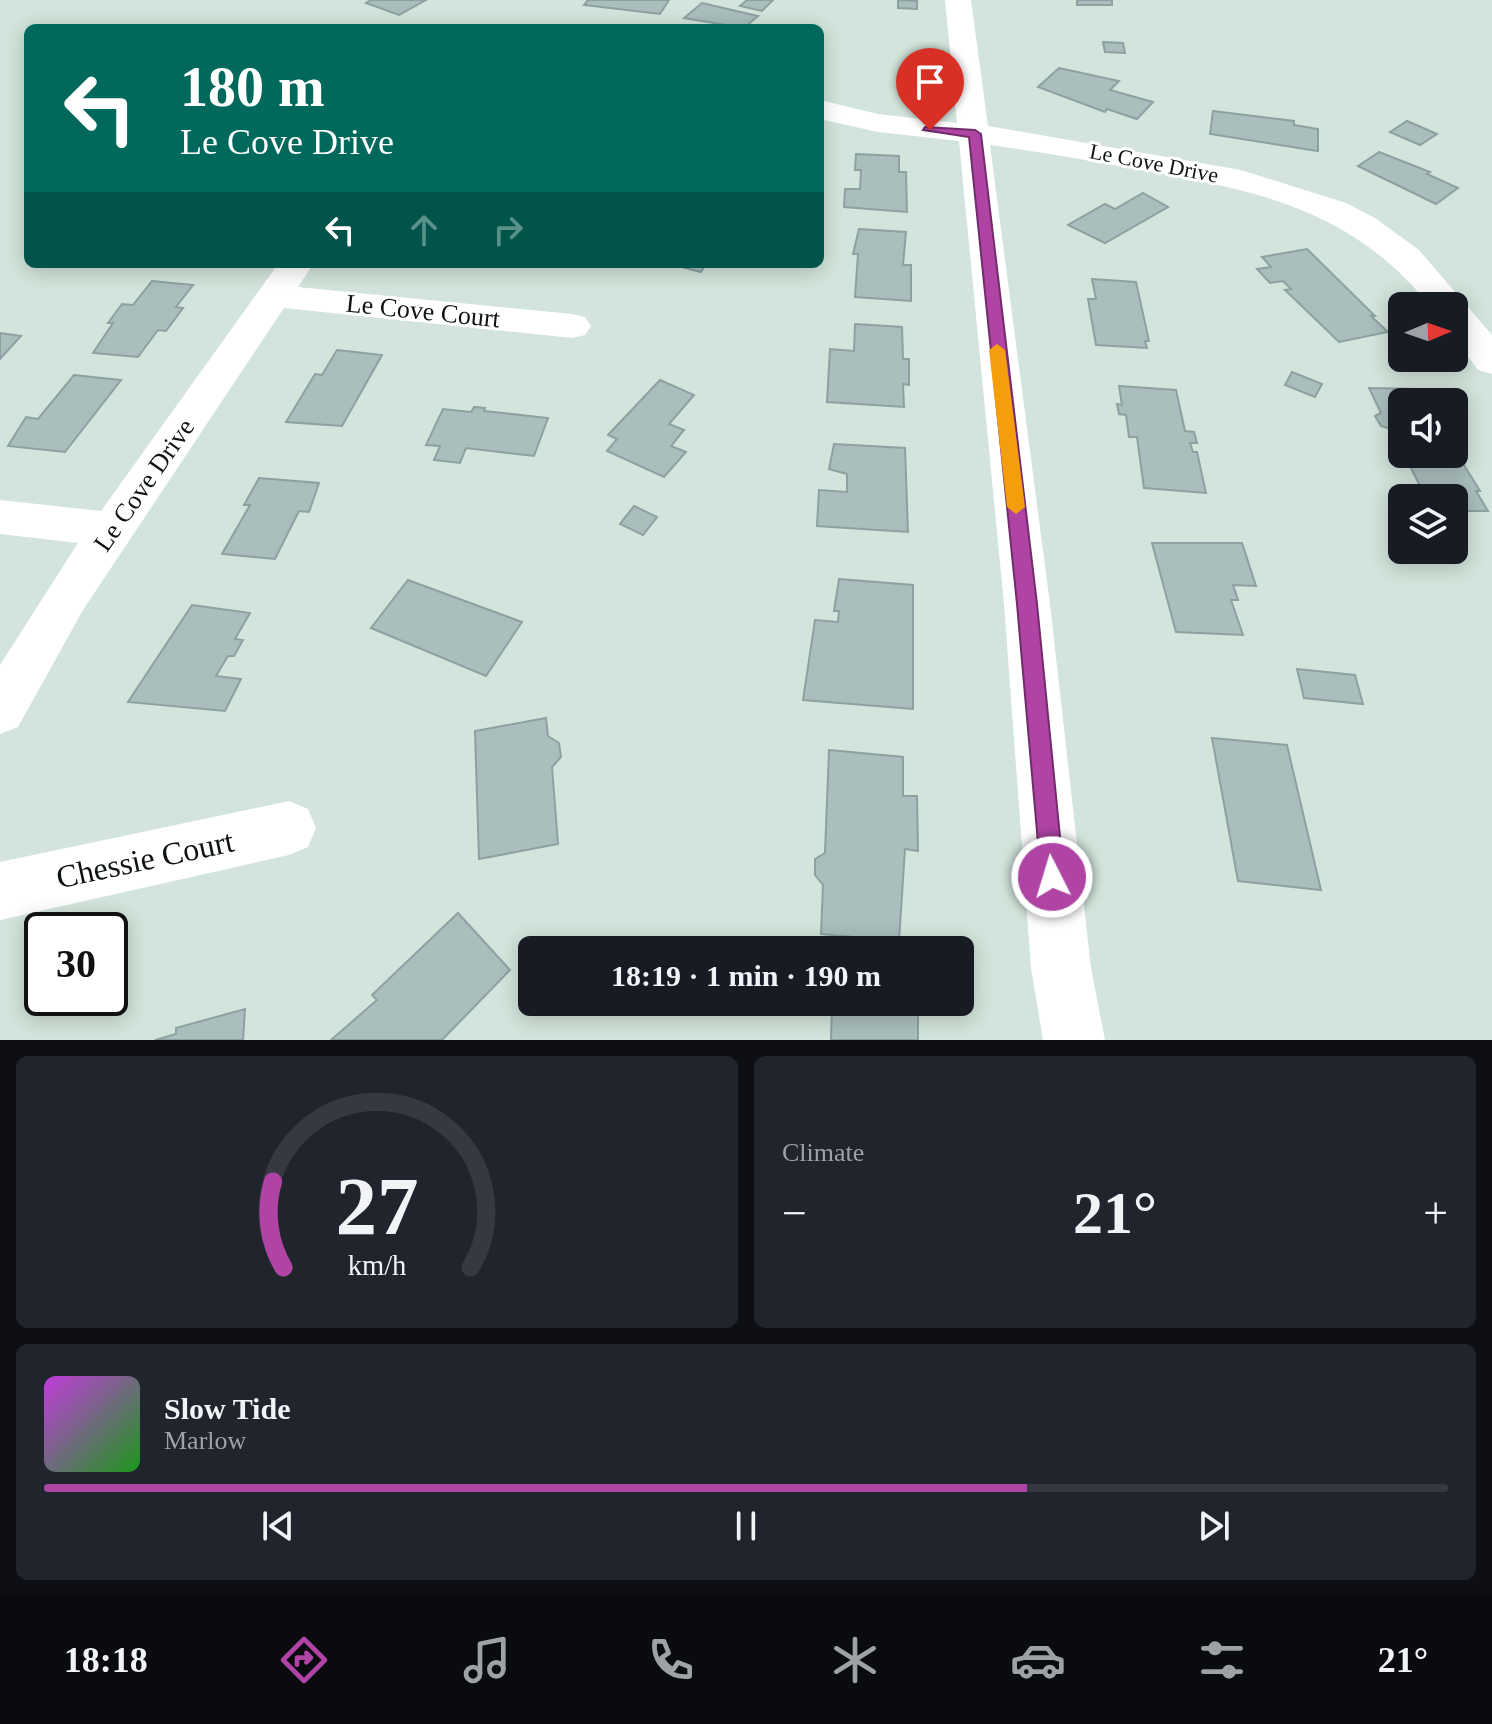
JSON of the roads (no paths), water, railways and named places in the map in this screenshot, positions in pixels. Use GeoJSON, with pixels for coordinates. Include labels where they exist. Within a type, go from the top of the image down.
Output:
{"type":"FeatureCollection","features":[{"type":"Feature","properties":{"kind":"street"},"geometry":{"type":"LineString","coordinates":[[958,0],[1027,604],[1061,968],[1074,1040]]}},
{"type":"Feature","properties":{"kind":"street","name":"Le Cove Drive"},"geometry":{"type":"LineString","coordinates":[[824,110],[907,128],[975,134],[1177,166],[1292,193],[1351,219],[1390,243],[1422,272],[1438,292]]}},
{"type":"Feature","properties":{"kind":"street","name":"Le Cove Drive"},"geometry":{"type":"LineString","coordinates":[[0,711],[66,596],[286,280]]}},
{"type":"Feature","properties":{"kind":"street","name":"Le Cove Court"},"geometry":{"type":"LineString","coordinates":[[286,280],[572,326]]}},
{"type":"Feature","properties":{"kind":"street"},"geometry":{"type":"LineString","coordinates":[[1468,331],[1492,361]]}},
{"type":"Feature","properties":{"kind":"street"},"geometry":{"type":"LineString","coordinates":[[0,517],[112,530]]}},
{"type":"Feature","properties":{"kind":"street","name":"Chessie Court"},"geometry":{"type":"LineString","coordinates":[[0,891],[289,828]]}}]}
